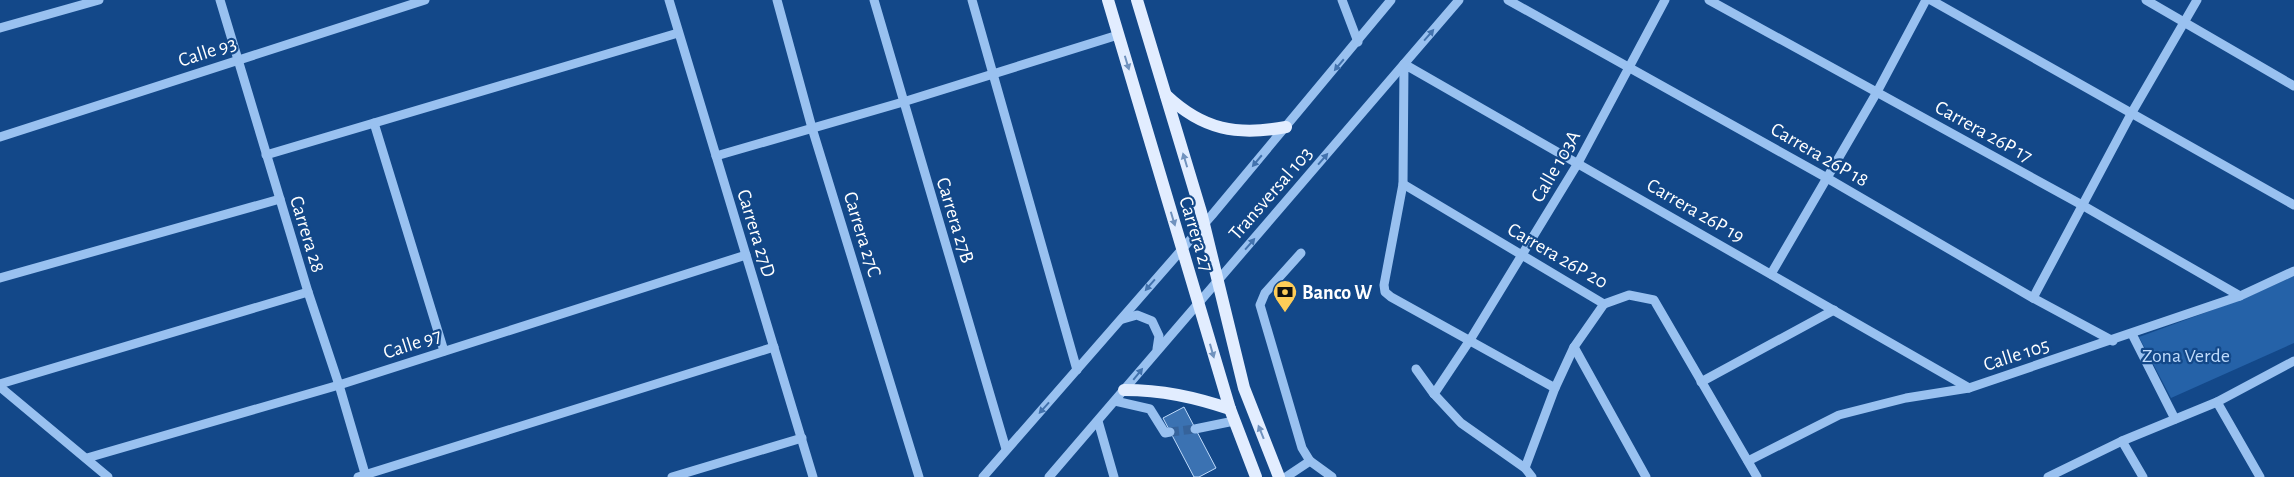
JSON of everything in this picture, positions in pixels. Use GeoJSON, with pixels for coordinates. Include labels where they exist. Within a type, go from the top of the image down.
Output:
{"type":"FeatureCollection","features":[{"type":"Feature","properties":{"kind":"main road","name":"Carrera 27"},"geometry":{"type":"LineString","coordinates":[[1108,0],[1232,415],[1256,477]]}},
{"type":"Feature","properties":{"kind":"main road","name":"Carrera 27"},"geometry":{"type":"LineString","coordinates":[[1137,0],[1204,224],[1244,388],[1279,477]]}},
{"type":"Feature","properties":{"kind":"main road"},"geometry":{"type":"LineString","coordinates":[[1165,94],[1179,107],[1203,121],[1230,130],[1258,132],[1286,126]]}},
{"type":"Feature","properties":{"kind":"main road"},"geometry":{"type":"LineString","coordinates":[[1124,390],[1177,393],[1232,415]]}},
{"type":"Feature","properties":{"kind":"street"},"geometry":{"type":"LineString","coordinates":[[0,28],[98,0]]}},
{"type":"Feature","properties":{"kind":"street","name":"Carrera 28"},"geometry":{"type":"LineString","coordinates":[[220,0],[308,292],[339,385],[363,476]]}},
{"type":"Feature","properties":{"kind":"street","name":"Calle 93"},"geometry":{"type":"LineString","coordinates":[[0,137],[425,0]]}},
{"type":"Feature","properties":{"kind":"street","name":"Carrera 27D"},"geometry":{"type":"LineString","coordinates":[[669,0],[814,477]]}},
{"type":"Feature","properties":{"kind":"street","name":"Carrera 27C"},"geometry":{"type":"LineString","coordinates":[[777,0],[812,128],[918,477]]}},
{"type":"Feature","properties":{"kind":"street","name":"Carrera 27B"},"geometry":{"type":"LineString","coordinates":[[874,0],[1006,449]]}},
{"type":"Feature","properties":{"kind":"street"},"geometry":{"type":"LineString","coordinates":[[972,0],[1077,370]]}},
{"type":"Feature","properties":{"kind":"street"},"geometry":{"type":"LineString","coordinates":[[1342,0],[1358,42]]}},
{"type":"Feature","properties":{"kind":"street","name":"Transversal 103"},"geometry":{"type":"LineString","coordinates":[[983,477],[1204,224],[1392,0]]}},
{"type":"Feature","properties":{"kind":"street","name":"Transversal 103"},"geometry":{"type":"LineString","coordinates":[[1049,477],[1459,0]]}},
{"type":"Feature","properties":{"kind":"street","name":"Carrera 26P 18"},"geometry":{"type":"LineString","coordinates":[[1508,0],[1827,178],[2034,298],[2113,341]]}},
{"type":"Feature","properties":{"kind":"street","name":"Calle 103A"},"geometry":{"type":"LineString","coordinates":[[1434,394],[1470,340],[1578,163],[1665,0]]}},
{"type":"Feature","properties":{"kind":"street","name":"Carrera 26P 17"},"geometry":{"type":"LineString","coordinates":[[1709,0],[2082,205],[2240,296]]}},
{"type":"Feature","properties":{"kind":"street"},"geometry":{"type":"LineString","coordinates":[[1771,274],[1877,92],[1926,0]]}},
{"type":"Feature","properties":{"kind":"street"},"geometry":{"type":"LineString","coordinates":[[1931,0],[2294,205]]}},
{"type":"Feature","properties":{"kind":"street"},"geometry":{"type":"LineString","coordinates":[[2146,0],[2294,86]]}},
{"type":"Feature","properties":{"kind":"street"},"geometry":{"type":"LineString","coordinates":[[2034,298],[2131,114],[2186,22],[2197,0]]}},
{"type":"Feature","properties":{"kind":"street"},"geometry":{"type":"LineString","coordinates":[[266,155],[678,34]]}},
{"type":"Feature","properties":{"kind":"street"},"geometry":{"type":"LineString","coordinates":[[716,156],[903,102],[1118,35]]}},
{"type":"Feature","properties":{"kind":"street"},"geometry":{"type":"LineString","coordinates":[[1404,64],[1403,184],[1384,285],[1385,292],[1555,388]]}},
{"type":"Feature","properties":{"kind":"street","name":"Carrera 26P 19"},"geometry":{"type":"LineString","coordinates":[[1404,64],[1969,388]]}},
{"type":"Feature","properties":{"kind":"street"},"geometry":{"type":"LineString","coordinates":[[374,123],[444,351]]}},
{"type":"Feature","properties":{"kind":"street","name":"Carrera 26P 20"},"geometry":{"type":"LineString","coordinates":[[1403,184],[1604,304],[1629,295],[1654,300],[1757,477]]}},
{"type":"Feature","properties":{"kind":"street"},"geometry":{"type":"LineString","coordinates":[[0,278],[280,199]]}},
{"type":"Feature","properties":{"kind":"street"},"geometry":{"type":"LineString","coordinates":[[1301,253],[1265,293],[1260,305],[1302,448],[1310,462],[1332,477]]}},
{"type":"Feature","properties":{"kind":"street","name":"Calle 97"},"geometry":{"type":"LineString","coordinates":[[87,458],[339,385],[746,255]]}},
{"type":"Feature","properties":{"kind":"street","name":"Calle 105"},"geometry":{"type":"LineString","coordinates":[[1748,462],[1839,415],[1906,398],[1969,388],[2113,341],[2240,296],[2294,270]]}},
{"type":"Feature","properties":{"kind":"street"},"geometry":{"type":"LineString","coordinates":[[0,386],[308,292]]}},
{"type":"Feature","properties":{"kind":"street"},"geometry":{"type":"LineString","coordinates":[[1525,468],[1555,388],[1574,347],[1604,304]]}},
{"type":"Feature","properties":{"kind":"street"},"geometry":{"type":"LineString","coordinates":[[1701,382],[1834,310]]}},
{"type":"Feature","properties":{"kind":"street"},"geometry":{"type":"LineString","coordinates":[[1118,323],[1132,315],[1143,316],[1152,321],[1160,336],[1156,352]]}},
{"type":"Feature","properties":{"kind":"street"},"geometry":{"type":"LineString","coordinates":[[2132,334],[2175,419]]}},
{"type":"Feature","properties":{"kind":"street"},"geometry":{"type":"LineString","coordinates":[[363,476],[774,347]]}},
{"type":"Feature","properties":{"kind":"street"},"geometry":{"type":"LineString","coordinates":[[1574,347],[1646,477]]}},
{"type":"Feature","properties":{"kind":"street"},"geometry":{"type":"LineString","coordinates":[[2048,477],[2122,440],[2217,402],[2294,361]]}},
{"type":"Feature","properties":{"kind":"street"},"geometry":{"type":"LineString","coordinates":[[1416,369],[1434,394],[1461,423],[1525,468],[1532,477]]}},
{"type":"Feature","properties":{"kind":"street"},"geometry":{"type":"LineString","coordinates":[[0,386],[108,477]]}},
{"type":"Feature","properties":{"kind":"street"},"geometry":{"type":"LineString","coordinates":[[1115,401],[1150,409],[1165,433],[1170,432]]}},
{"type":"Feature","properties":{"kind":"street"},"geometry":{"type":"LineString","coordinates":[[2217,402],[2260,477]]}},
{"type":"Feature","properties":{"kind":"street"},"geometry":{"type":"LineString","coordinates":[[1195,429],[1232,415]]}},
{"type":"Feature","properties":{"kind":"street"},"geometry":{"type":"LineString","coordinates":[[1098,421],[1114,477]]}},
{"type":"Feature","properties":{"kind":"street"},"geometry":{"type":"LineString","coordinates":[[672,477],[802,438]]}},
{"type":"Feature","properties":{"kind":"street"},"geometry":{"type":"LineString","coordinates":[[2122,440],[2144,477]]}},
{"type":"Feature","properties":{"kind":"street"},"geometry":{"type":"LineString","coordinates":[[1286,477],[1310,462]]}},
{"type":"Feature","properties":{"kind":"green space","name":"Zona Verde"},"geometry":{"type":"Polygon","coordinates":[[[2294,276],[2294,343],[2171,398],[2139,337],[2245,298],[2294,276]]]}},
{"type":"Feature","properties":{"kind":"building"},"geometry":{"type":"Polygon","coordinates":[[[1184,407],[1216,468],[1199,477],[1194,477],[1163,418],[1184,407]]]}},
{"type":"Feature","properties":{"kind":"tunnel"},"geometry":{"type":"LineString","coordinates":[[1170,432],[1195,429]]}},
{"type":"Feature","properties":{"kind":"place","name":"Banco W"},"geometry":{"type":"Point","coordinates":[1285,313]}}]}
